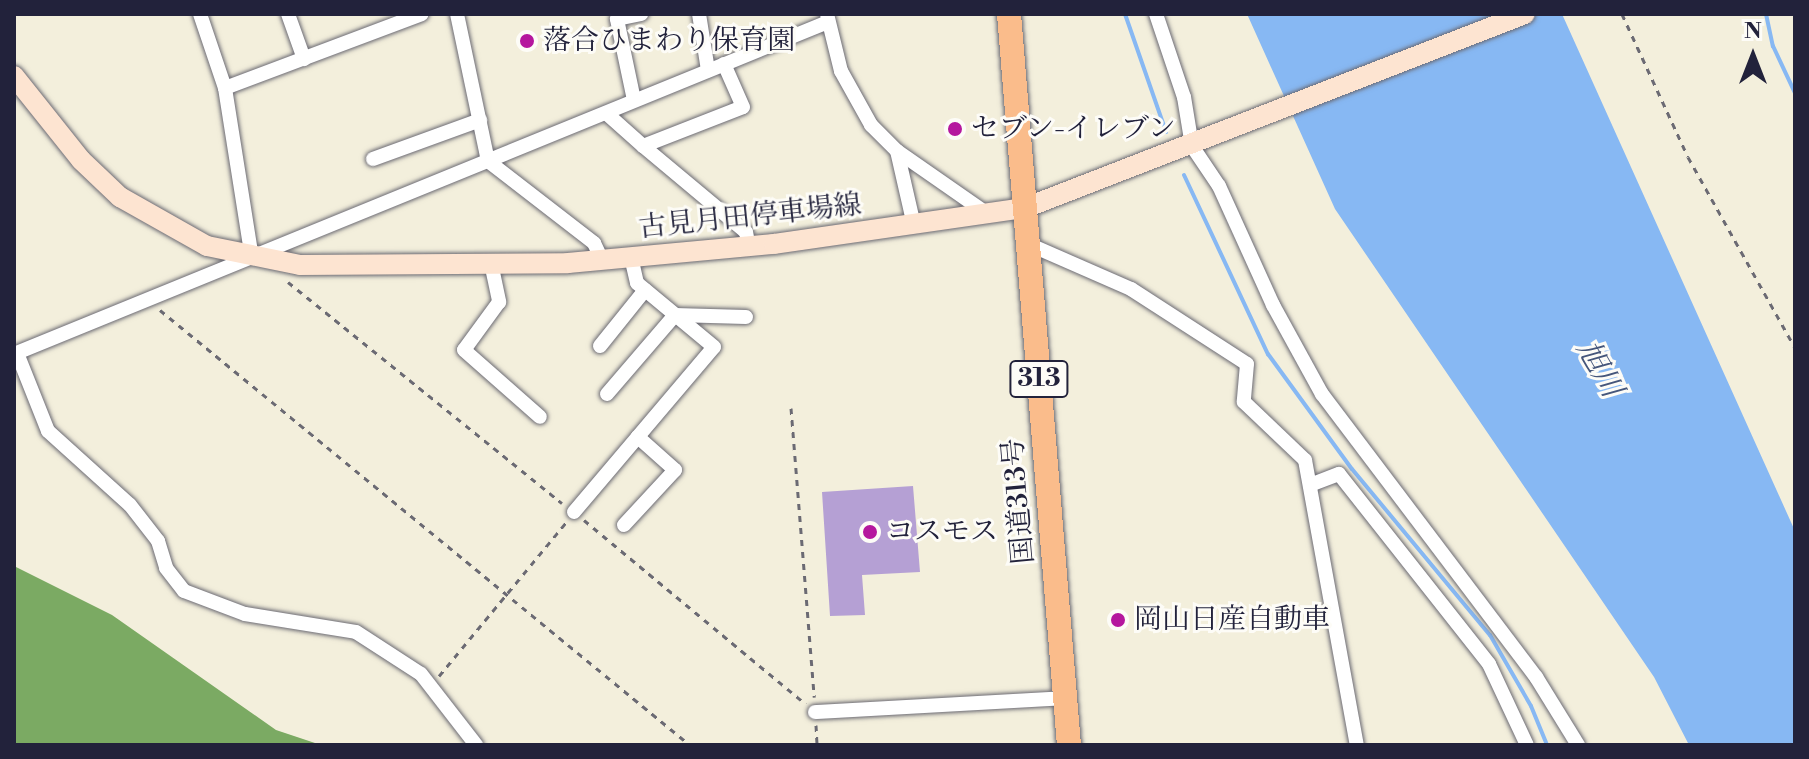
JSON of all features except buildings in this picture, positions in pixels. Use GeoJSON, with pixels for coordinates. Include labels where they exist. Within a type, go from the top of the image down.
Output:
{"type":"FeatureCollection","features":[{"type":"Feature","properties":{"kind":"highway","name":"国道313号"},"geometry":{"type":"LineString","coordinates":[[1009,14],[1069,745]]}},
{"type":"Feature","properties":{"kind":"main road","name":"古見月田停車場線"},"geometry":{"type":"LineString","coordinates":[[14,76],[81,160],[120,197],[207,246],[252,258],[300,265],[602,260],[749,247],[1025,208],[1192,146],[1525,14]]}},
{"type":"Feature","properties":{"kind":"street"},"geometry":{"type":"LineString","coordinates":[[200,14],[225,88],[252,258]]}},
{"type":"Feature","properties":{"kind":"street"},"geometry":{"type":"LineString","coordinates":[[288,14],[304,59]]}},
{"type":"Feature","properties":{"kind":"street"},"geometry":{"type":"LineString","coordinates":[[225,88],[422,14]]}},
{"type":"Feature","properties":{"kind":"street"},"geometry":{"type":"LineString","coordinates":[[457,14],[488,161],[594,243],[602,260]]}},
{"type":"Feature","properties":{"kind":"street"},"geometry":{"type":"LineString","coordinates":[[634,100],[617,19],[641,14]]}},
{"type":"Feature","properties":{"kind":"street"},"geometry":{"type":"LineString","coordinates":[[699,14],[708,70]]}},
{"type":"Feature","properties":{"kind":"street"},"geometry":{"type":"LineString","coordinates":[[1156,14],[1184,97],[1192,146],[1219,186],[1273,305],[1322,394],[1536,677],[1578,745]]}},
{"type":"Feature","properties":{"kind":"street"},"geometry":{"type":"LineString","coordinates":[[476,745],[421,674],[356,632],[245,614],[184,591],[166,568],[158,541],[130,505],[48,431],[15,353],[606,113],[828,18],[841,71],[871,125],[897,151],[989,215]]}},
{"type":"Feature","properties":{"kind":"street"},"geometry":{"type":"LineString","coordinates":[[643,146],[743,107],[724,64]]}},
{"type":"Feature","properties":{"kind":"street"},"geometry":{"type":"LineString","coordinates":[[606,113],[746,232],[749,247]]}},
{"type":"Feature","properties":{"kind":"street"},"geometry":{"type":"LineString","coordinates":[[373,159],[480,120]]}},
{"type":"Feature","properties":{"kind":"street"},"geometry":{"type":"LineString","coordinates":[[897,151],[914,225]]}},
{"type":"Feature","properties":{"kind":"street"},"geometry":{"type":"LineString","coordinates":[[1028,244],[1131,289],[1247,364],[1244,402],[1305,460],[1357,745]]}},
{"type":"Feature","properties":{"kind":"street"},"geometry":{"type":"LineString","coordinates":[[574,512],[714,347],[637,283],[631,258]]}},
{"type":"Feature","properties":{"kind":"street"},"geometry":{"type":"LineString","coordinates":[[491,263],[499,302],[464,350],[540,417]]}},
{"type":"Feature","properties":{"kind":"street"},"geometry":{"type":"LineString","coordinates":[[600,346],[645,290]]}},
{"type":"Feature","properties":{"kind":"street"},"geometry":{"type":"LineString","coordinates":[[675,315],[746,317]]}},
{"type":"Feature","properties":{"kind":"street"},"geometry":{"type":"LineString","coordinates":[[607,394],[675,315]]}},
{"type":"Feature","properties":{"kind":"street"},"geometry":{"type":"LineString","coordinates":[[624,525],[675,470],[638,437]]}},
{"type":"Feature","properties":{"kind":"street"},"geometry":{"type":"LineString","coordinates":[[1310,485],[1339,474],[1489,664],[1527,745]]}},
{"type":"Feature","properties":{"kind":"street"},"geometry":{"type":"LineString","coordinates":[[815,712],[1065,698]]}},
{"type":"Feature","properties":{"kind":"path"},"geometry":{"type":"LineString","coordinates":[[1622,14],[1688,157],[1795,348]]}},
{"type":"Feature","properties":{"kind":"path"},"geometry":{"type":"LineString","coordinates":[[282,278],[574,512],[815,712]]}},
{"type":"Feature","properties":{"kind":"path"},"geometry":{"type":"LineString","coordinates":[[148,300],[690,745]]}},
{"type":"Feature","properties":{"kind":"path"},"geometry":{"type":"LineString","coordinates":[[791,408],[817,745]]}},
{"type":"Feature","properties":{"kind":"path"},"geometry":{"type":"LineString","coordinates":[[430,687],[574,512]]}},
{"type":"Feature","properties":{"kind":"green space"},"geometry":{"type":"Polygon","coordinates":[[[14,566],[112,615],[276,730],[321,745],[14,745],[14,566]]]}},
{"type":"Feature","properties":{"kind":"water","name":"旭川"},"geometry":{"type":"Polygon","coordinates":[[[1247,14],[1562,14],[1795,531],[1795,745],[1689,745],[1654,677],[1335,209],[1247,14]]]}},
{"type":"Feature","properties":{"kind":"waterway"},"geometry":{"type":"LineString","coordinates":[[1125,14],[1166,132]]}},
{"type":"Feature","properties":{"kind":"waterway"},"geometry":{"type":"LineString","coordinates":[[1766,14],[1773,46],[1795,93]]}},
{"type":"Feature","properties":{"kind":"waterway"},"geometry":{"type":"LineString","coordinates":[[1184,175],[1268,354],[1352,469],[1490,635],[1531,706],[1547,745]]}},
{"type":"Feature","properties":{"kind":"place","name":"落合ひまわり保育園"},"geometry":{"type":"Point","coordinates":[527,41]}},
{"type":"Feature","properties":{"kind":"place","name":"セブン-イレブン"},"geometry":{"type":"Point","coordinates":[955,129]}},
{"type":"Feature","properties":{"kind":"place","name":"コスモス"},"geometry":{"type":"Point","coordinates":[870,532]}},
{"type":"Feature","properties":{"kind":"place","name":"岡山日産自動車"},"geometry":{"type":"Point","coordinates":[1118,620]}}]}
